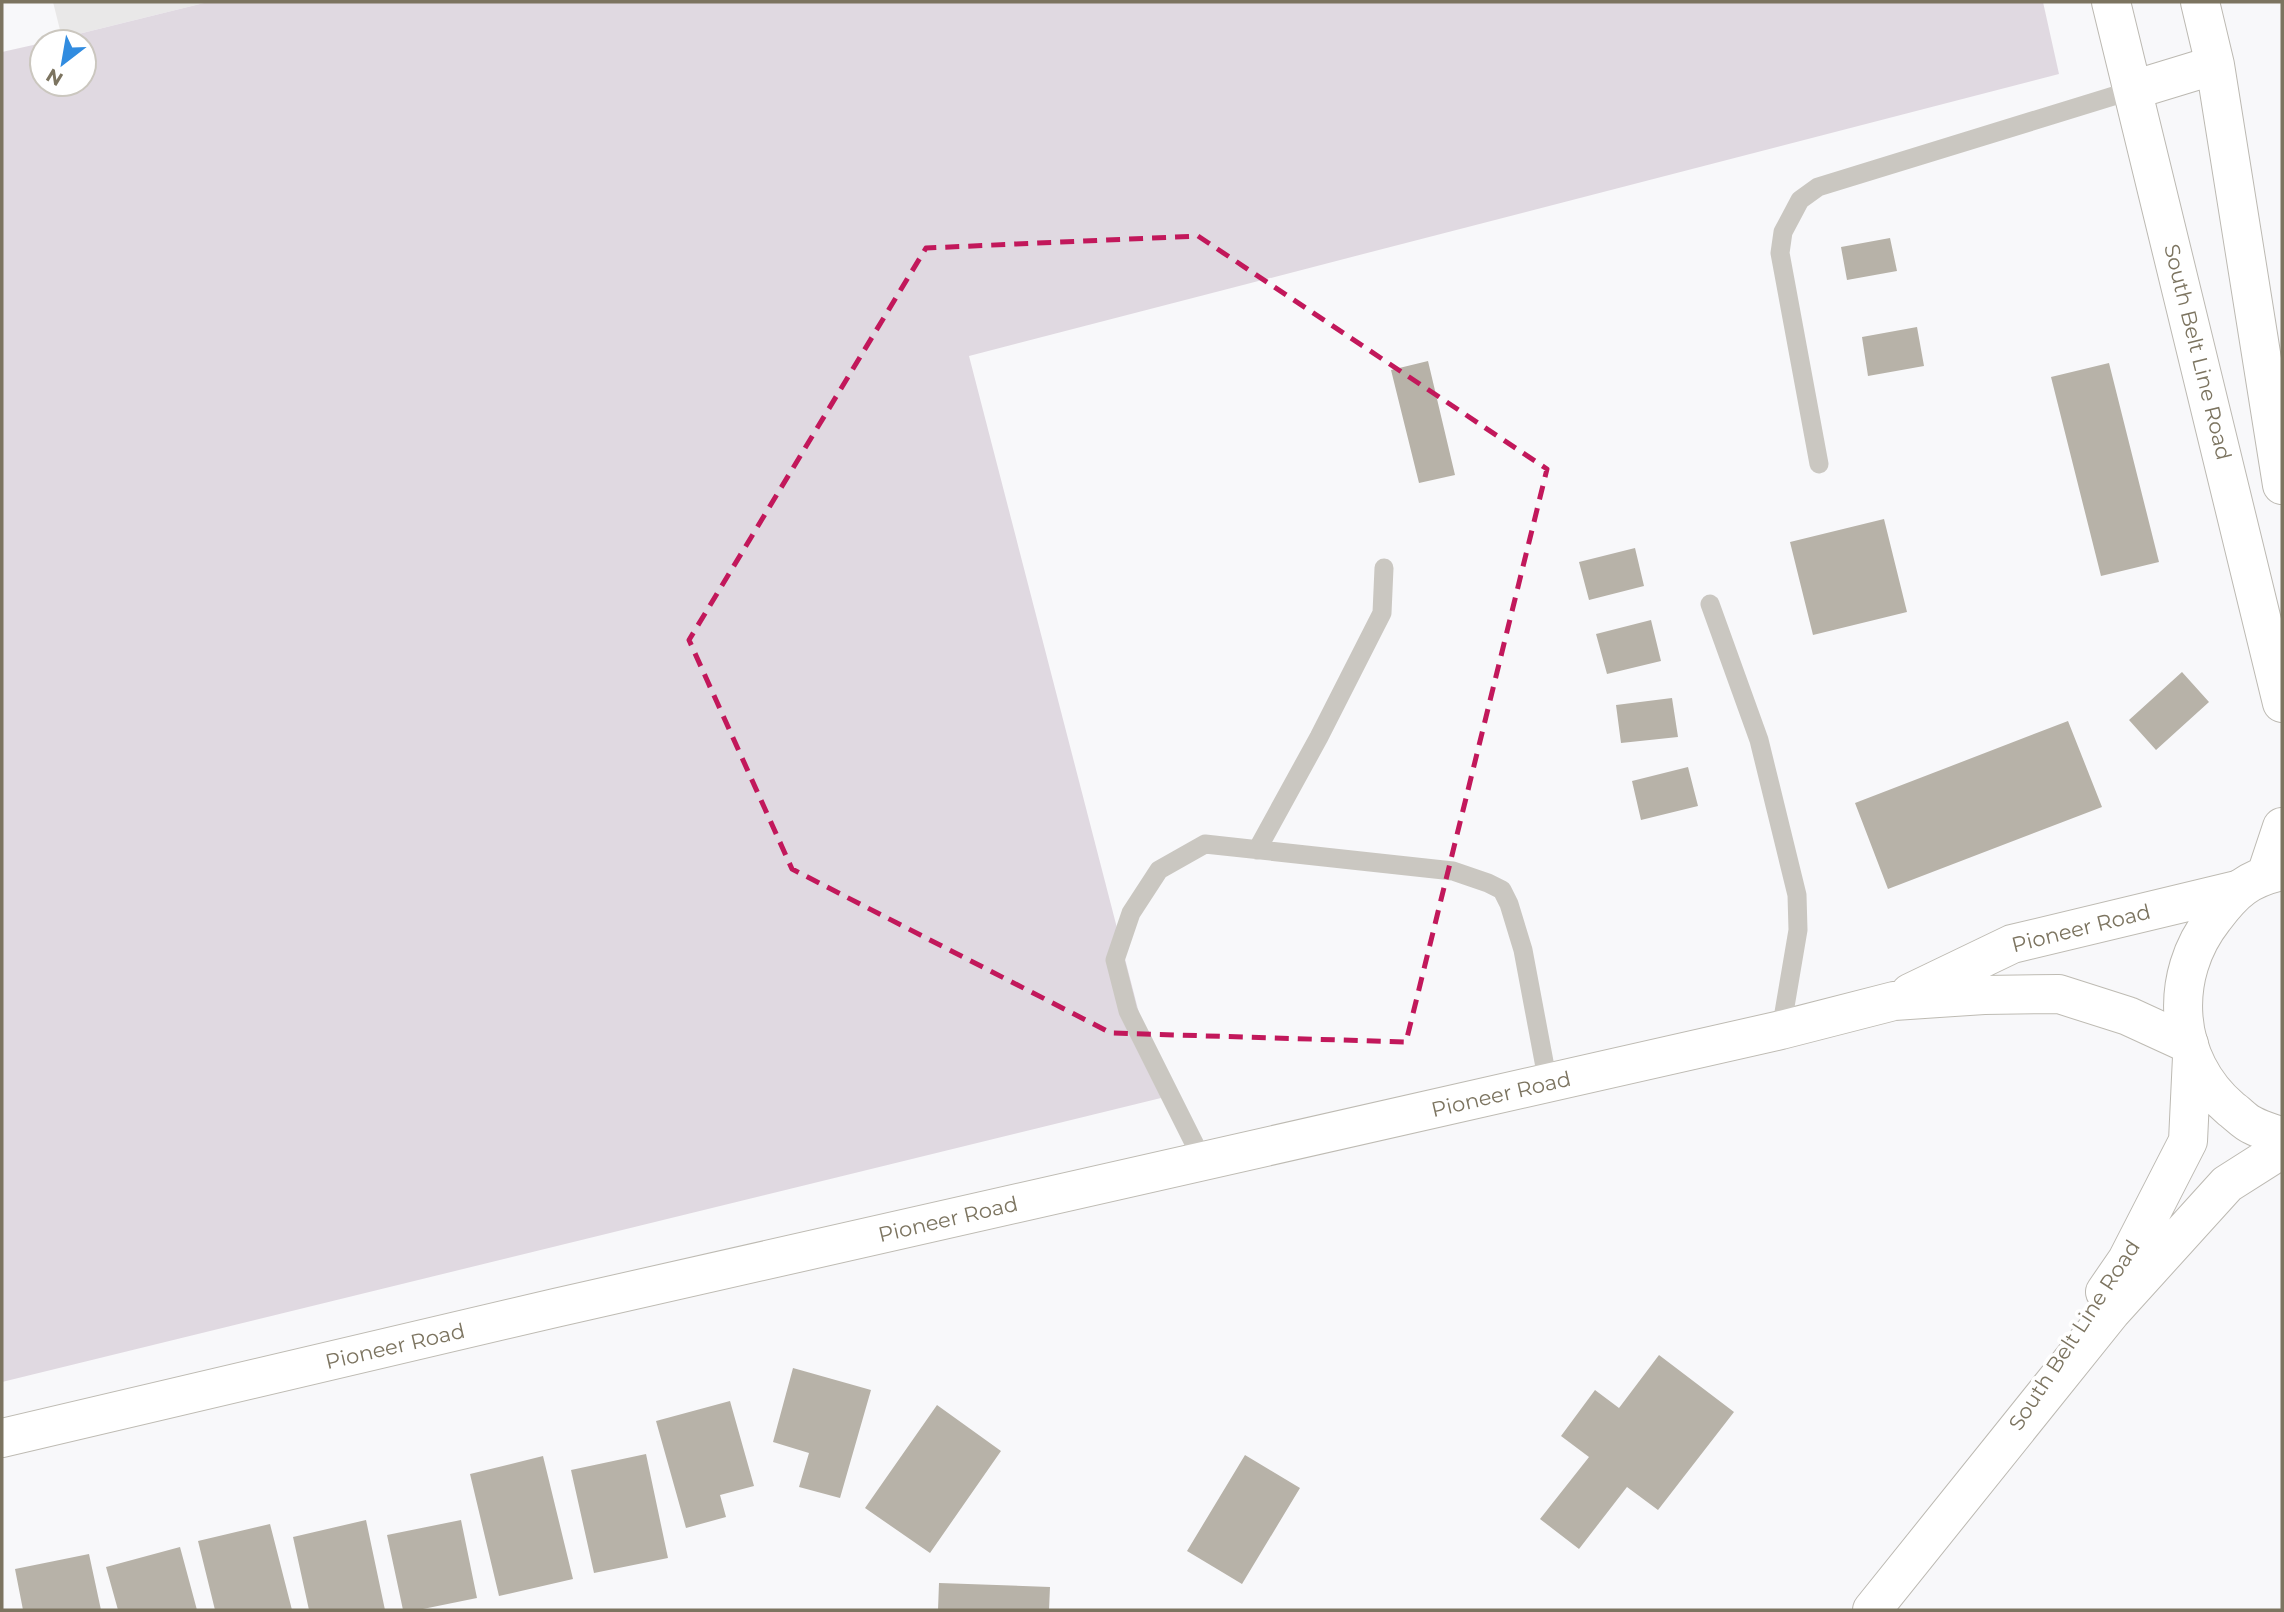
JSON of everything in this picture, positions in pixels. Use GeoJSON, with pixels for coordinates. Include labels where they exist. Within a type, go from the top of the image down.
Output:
{"type":"FeatureCollection","features":[{"type":"Feature","properties":{"kind":"main road","name":"South Belt Line Road"},"geometry":{"type":"LineString","coordinates":[[2111,2],[2282,703]]}},
{"type":"Feature","properties":{"kind":"main road"},"geometry":{"type":"LineString","coordinates":[[2200,2],[2214,65],[2274,399],[2282,485]]}},
{"type":"Feature","properties":{"kind":"main road"},"geometry":{"type":"LineString","coordinates":[[2133,90],[2214,65]]}},
{"type":"Feature","properties":{"kind":"main road"},"geometry":{"type":"LineString","coordinates":[[2282,827],[2262,879],[2200,936],[2185,975],[2182,1016],[2191,1051],[2216,1096],[2251,1125],[2282,1137]]}},
{"type":"Feature","properties":{"kind":"main road","name":"Pioneer Road"},"geometry":{"type":"LineString","coordinates":[[2,1438],[568,1305],[1781,1031],[1894,1001],[2012,944],[2262,879]]}},
{"type":"Feature","properties":{"kind":"main road","name":"Pioneer Road"},"geometry":{"type":"LineString","coordinates":[[1894,1001],[1984,995],[2059,994],[2128,1016],[2191,1051]]}},
{"type":"Feature","properties":{"kind":"main road","name":"South Belt Line Road"},"geometry":{"type":"LineString","coordinates":[[1996,1453],[2127,1260],[2188,1141],[2191,1051]]}},
{"type":"Feature","properties":{"kind":"main road","name":"South Belt Line Road"},"geometry":{"type":"LineString","coordinates":[[1872,1610],[2111,1312],[2227,1184],[2282,1149]]}},
{"type":"Feature","properties":{"kind":"lane"},"geometry":{"type":"LineString","coordinates":[[1819,464],[1780,253],[1783,232],[1800,201],[1818,187],[2133,90]]}},
{"type":"Feature","properties":{"kind":"lane"},"geometry":{"type":"LineString","coordinates":[[1257,849],[1320,737],[1382,613],[1384,568]]}},
{"type":"Feature","properties":{"kind":"lane"},"geometry":{"type":"LineString","coordinates":[[1710,604],[1759,740],[1797,895],[1798,930],[1781,1031]]}},
{"type":"Feature","properties":{"kind":"lane"},"geometry":{"type":"LineString","coordinates":[[1203,1161],[1128,1011],[1115,960],[1131,913],[1159,870],[1205,844],[1453,871],[1502,890],[1523,950],[1548,1083]]}},
{"type":"Feature","properties":{"kind":"highlighted area"},"geometry":{"type":"Polygon","coordinates":[[[1198,236],[1547,469],[1467,803],[1406,1042],[1111,1033],[792,869],[689,640],[926,248],[1198,236]]]}},
{"type":"Feature","properties":{"kind":"shaded area"},"geometry":{"type":"Polygon","coordinates":[[[53,2],[208,2],[98,29],[60,28],[53,2]]]}},
{"type":"Feature","properties":{"kind":"shaded area"},"geometry":{"type":"Polygon","coordinates":[[[208,2],[2043,2],[2059,74],[969,356],[1161,1098],[2,1382],[2,52],[28,46],[28,98],[98,98],[98,29],[208,2]]]}},
{"type":"Feature","properties":{"kind":"building"},"geometry":{"type":"Polygon","coordinates":[[[1890,238],[1897,271],[1847,280],[1841,247],[1890,238]]]}},
{"type":"Feature","properties":{"kind":"building"},"geometry":{"type":"Polygon","coordinates":[[[1917,327],[1924,366],[1868,376],[1862,337],[1917,327]]]}},
{"type":"Feature","properties":{"kind":"building"},"geometry":{"type":"Polygon","coordinates":[[[1428,361],[1455,475],[1419,483],[1391,370],[1428,361]]]}},
{"type":"Feature","properties":{"kind":"building"},"geometry":{"type":"Polygon","coordinates":[[[2109,363],[2159,562],[2101,576],[2051,377],[2109,363]]]}},
{"type":"Feature","properties":{"kind":"building"},"geometry":{"type":"Polygon","coordinates":[[[1884,519],[1907,612],[1813,635],[1790,542],[1884,519]]]}},
{"type":"Feature","properties":{"kind":"building"},"geometry":{"type":"Polygon","coordinates":[[[1635,548],[1644,586],[1589,600],[1579,562],[1635,548]]]}},
{"type":"Feature","properties":{"kind":"building"},"geometry":{"type":"Polygon","coordinates":[[[1651,620],[1661,661],[1607,674],[1596,634],[1651,620]]]}},
{"type":"Feature","properties":{"kind":"building"},"geometry":{"type":"Polygon","coordinates":[[[2182,672],[2209,702],[2156,750],[2129,720],[2182,672]]]}},
{"type":"Feature","properties":{"kind":"building"},"geometry":{"type":"Polygon","coordinates":[[[1672,698],[1678,737],[1621,743],[1616,705],[1672,698]]]}},
{"type":"Feature","properties":{"kind":"building"},"geometry":{"type":"Polygon","coordinates":[[[2068,721],[2102,807],[1888,889],[1855,803],[2068,721]]]}},
{"type":"Feature","properties":{"kind":"building"},"geometry":{"type":"Polygon","coordinates":[[[1688,767],[1698,806],[1641,820],[1632,781],[1688,767]]]}},
{"type":"Feature","properties":{"kind":"building"},"geometry":{"type":"Polygon","coordinates":[[[1659,1355],[1734,1412],[1658,1510],[1627,1487],[1579,1549],[1540,1519],[1589,1457],[1561,1436],[1595,1390],[1619,1408],[1659,1355]]]}},
{"type":"Feature","properties":{"kind":"building"},"geometry":{"type":"Polygon","coordinates":[[[793,1368],[871,1390],[840,1498],[799,1487],[809,1453],[773,1442],[793,1368]]]}},
{"type":"Feature","properties":{"kind":"building"},"geometry":{"type":"Polygon","coordinates":[[[730,1401],[754,1486],[720,1495],[726,1517],[686,1528],[656,1421],[730,1401]]]}},
{"type":"Feature","properties":{"kind":"building"},"geometry":{"type":"Polygon","coordinates":[[[937,1405],[1001,1451],[930,1553],[865,1508],[937,1405]]]}},
{"type":"Feature","properties":{"kind":"building"},"geometry":{"type":"Polygon","coordinates":[[[646,1454],[668,1558],[594,1573],[571,1470],[646,1454]]]}},
{"type":"Feature","properties":{"kind":"building"},"geometry":{"type":"Polygon","coordinates":[[[1245,1455],[1300,1488],[1242,1584],[1187,1551],[1245,1455]]]}},
{"type":"Feature","properties":{"kind":"building"},"geometry":{"type":"Polygon","coordinates":[[[543,1456],[573,1579],[499,1596],[470,1474],[543,1456]]]}},
{"type":"Feature","properties":{"kind":"building"},"geometry":{"type":"Polygon","coordinates":[[[366,1520],[385,1610],[309,1610],[293,1537],[366,1520]]]}},
{"type":"Feature","properties":{"kind":"building"},"geometry":{"type":"Polygon","coordinates":[[[461,1520],[477,1598],[418,1610],[403,1610],[387,1535],[461,1520]]]}},
{"type":"Feature","properties":{"kind":"building"},"geometry":{"type":"Polygon","coordinates":[[[270,1524],[292,1610],[215,1610],[198,1541],[270,1524]]]}},
{"type":"Feature","properties":{"kind":"building"},"geometry":{"type":"Polygon","coordinates":[[[180,1547],[197,1610],[118,1610],[106,1567],[180,1547]]]}},
{"type":"Feature","properties":{"kind":"building"},"geometry":{"type":"Polygon","coordinates":[[[89,1554],[101,1610],[23,1610],[15,1569],[89,1554]]]}},
{"type":"Feature","properties":{"kind":"building"},"geometry":{"type":"Polygon","coordinates":[[[939,1583],[1050,1587],[1049,1610],[938,1610],[939,1583]]]}}]}
